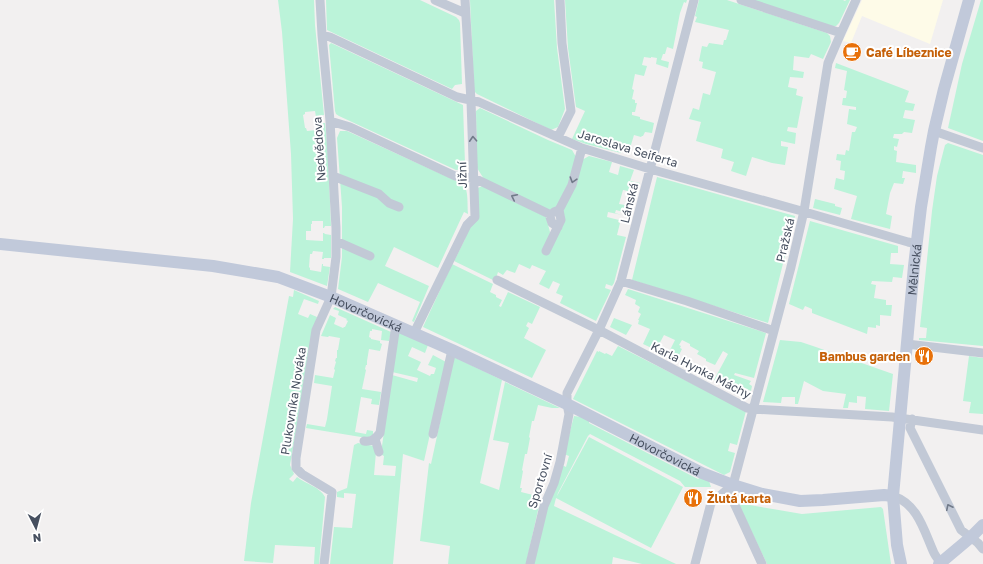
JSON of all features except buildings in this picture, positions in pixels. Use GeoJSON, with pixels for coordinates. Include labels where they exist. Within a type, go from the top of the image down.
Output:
{"type":"FeatureCollection","features":[{"type":"Feature","properties":{"kind":"street","name":"Nedvědova"},"geometry":{"type":"LineString","coordinates":[[320,0],[330,121],[336,241],[336,258],[331,297]]}},
{"type":"Feature","properties":{"kind":"street"},"geometry":{"type":"LineString","coordinates":[[435,0],[465,13]]}},
{"type":"Feature","properties":{"kind":"street","name":"Jižní"},"geometry":{"type":"LineString","coordinates":[[414,333],[467,225],[475,217],[471,100],[465,0]]}},
{"type":"Feature","properties":{"kind":"street"},"geometry":{"type":"LineString","coordinates":[[558,137],[571,111],[562,43],[560,0]]}},
{"type":"Feature","properties":{"kind":"street","name":"Lánská"},"geometry":{"type":"LineString","coordinates":[[567,404],[567,393],[599,330],[621,280],[694,0]]}},
{"type":"Feature","properties":{"kind":"street"},"geometry":{"type":"LineString","coordinates":[[742,0],[841,33]]}},
{"type":"Feature","properties":{"kind":"street","name":"Pražská"},"geometry":{"type":"LineString","coordinates":[[733,485],[791,267],[804,211],[828,63],[856,0]]}},
{"type":"Feature","properties":{"kind":"street","name":"Mělnická"},"geometry":{"type":"LineString","coordinates":[[901,564],[896,545],[893,496],[906,418],[907,344],[921,207],[934,131],[944,89],[970,0]]}},
{"type":"Feature","properties":{"kind":"street","name":"Jaroslava Seiferta"},"geometry":{"type":"LineString","coordinates":[[322,35],[330,36],[457,97],[479,102],[582,148],[650,169],[804,211],[917,244]]}},
{"type":"Feature","properties":{"kind":"street"},"geometry":{"type":"LineString","coordinates":[[330,121],[350,127],[455,176],[474,178],[549,214],[552,223],[558,227]]}},
{"type":"Feature","properties":{"kind":"street"},"geometry":{"type":"LineString","coordinates":[[934,131],[983,148]]}},
{"type":"Feature","properties":{"kind":"street"},"geometry":{"type":"LineString","coordinates":[[546,251],[561,220],[559,210],[572,185],[582,148]]}},
{"type":"Feature","properties":{"kind":"street"},"geometry":{"type":"LineString","coordinates":[[333,176],[379,194],[389,203],[398,207]]}},
{"type":"Feature","properties":{"kind":"street"},"geometry":{"type":"LineString","coordinates":[[549,214],[559,210]]}},
{"type":"Feature","properties":{"kind":"street"},"geometry":{"type":"LineString","coordinates":[[336,241],[370,256]]}},
{"type":"Feature","properties":{"kind":"street","name":"Hovorčovická"},"geometry":{"type":"LineString","coordinates":[[0,244],[213,266],[278,277],[331,297],[452,350],[567,404],[702,473],[733,485],[762,494],[800,501],[884,494],[893,496]]}},
{"type":"Feature","properties":{"kind":"street","name":"Karla Hynka Máchy"},"geometry":{"type":"LineString","coordinates":[[497,280],[599,330],[748,408],[906,418],[983,430]]}},
{"type":"Feature","properties":{"kind":"street"},"geometry":{"type":"LineString","coordinates":[[621,280],[774,331]]}},
{"type":"Feature","properties":{"kind":"street","name":"Plukovníka Nováka"},"geometry":{"type":"LineString","coordinates":[[324,564],[332,492],[302,474],[296,468],[296,458],[316,330],[331,297]]}},
{"type":"Feature","properties":{"kind":"street"},"geometry":{"type":"LineString","coordinates":[[364,441],[369,442],[375,439],[380,433],[396,325]]}},
{"type":"Feature","properties":{"kind":"street"},"geometry":{"type":"LineString","coordinates":[[907,344],[983,353]]}},
{"type":"Feature","properties":{"kind":"street"},"geometry":{"type":"LineString","coordinates":[[433,434],[452,350]]}},
{"type":"Feature","properties":{"kind":"street","name":"Sportovní"},"geometry":{"type":"LineString","coordinates":[[530,564],[544,506],[554,483],[560,462],[569,414],[567,404]]}},
{"type":"Feature","properties":{"kind":"street"},"geometry":{"type":"LineString","coordinates":[[906,418],[961,530],[978,543]]}},
{"type":"Feature","properties":{"kind":"street"},"geometry":{"type":"LineString","coordinates":[[375,439],[379,452]]}},
{"type":"Feature","properties":{"kind":"street"},"geometry":{"type":"LineString","coordinates":[[695,564],[711,503],[733,485]]}},
{"type":"Feature","properties":{"kind":"street"},"geometry":{"type":"LineString","coordinates":[[733,485],[734,503],[762,564]]}},
{"type":"Feature","properties":{"kind":"street"},"geometry":{"type":"LineString","coordinates":[[893,496],[904,500],[918,516],[940,564],[978,543],[983,525]]}},
{"type":"Feature","properties":{"kind":"shaded area"},"geometry":{"type":"Polygon","coordinates":[[[862,0],[943,0],[930,44],[862,16],[851,43],[843,41],[862,0]]]}},
{"type":"Feature","properties":{"kind":"green space"},"geometry":{"type":"Polygon","coordinates":[[[278,0],[314,0],[324,115],[316,117],[315,111],[305,112],[303,115],[305,128],[307,131],[317,130],[316,123],[325,123],[331,226],[325,226],[323,228],[323,221],[312,221],[311,231],[306,231],[306,240],[323,241],[323,233],[331,235],[331,258],[322,259],[323,252],[313,251],[312,254],[310,254],[310,270],[321,272],[322,264],[323,266],[330,267],[327,286],[290,272],[293,219],[291,154],[282,32],[278,0]]]}},
{"type":"Feature","properties":{"kind":"green space"},"geometry":{"type":"Polygon","coordinates":[[[326,0],[420,0],[456,17],[460,23],[462,84],[455,85],[452,89],[327,30],[326,0]]]}},
{"type":"Feature","properties":{"kind":"green space"},"geometry":{"type":"Polygon","coordinates":[[[470,0],[554,0],[557,48],[565,109],[558,127],[551,130],[477,94],[474,91],[470,0]]]}},
{"type":"Feature","properties":{"kind":"green space"},"geometry":{"type":"Polygon","coordinates":[[[565,0],[687,0],[686,3],[684,2],[680,13],[673,49],[667,47],[661,60],[669,62],[668,68],[656,64],[657,58],[644,57],[642,65],[647,66],[644,76],[635,74],[632,99],[635,100],[635,103],[637,103],[635,112],[632,112],[632,115],[654,123],[652,133],[645,132],[641,137],[634,135],[630,148],[623,146],[621,153],[572,139],[585,111],[576,107],[568,48],[565,0]]]}},
{"type":"Feature","properties":{"kind":"green space"},"geometry":{"type":"Polygon","coordinates":[[[699,0],[727,0],[827,33],[830,36],[831,42],[823,59],[811,54],[809,58],[794,56],[793,70],[804,72],[803,78],[790,77],[788,87],[797,89],[796,95],[803,97],[797,128],[788,127],[787,131],[796,133],[795,144],[781,141],[781,146],[788,147],[785,165],[752,157],[746,176],[731,171],[734,162],[721,158],[723,149],[696,141],[701,122],[689,119],[693,108],[699,110],[703,93],[710,95],[716,72],[702,68],[703,62],[699,61],[702,46],[707,47],[709,43],[723,45],[729,30],[695,22],[699,0]]]}},
{"type":"Feature","properties":{"kind":"green space"},"geometry":{"type":"Polygon","coordinates":[[[752,0],[850,0],[839,23],[836,26],[830,26],[752,0]]]}},
{"type":"Feature","properties":{"kind":"green space"},"geometry":{"type":"Polygon","coordinates":[[[981,0],[983,0],[983,141],[948,128],[962,64],[981,0]]]}},
{"type":"Feature","properties":{"kind":"green space"},"geometry":{"type":"Polygon","coordinates":[[[331,43],[463,105],[465,164],[462,169],[456,170],[336,114],[329,45],[331,43]]]}},
{"type":"Feature","properties":{"kind":"green space"},"geometry":{"type":"Polygon","coordinates":[[[836,63],[909,91],[905,102],[915,104],[913,111],[905,110],[903,118],[915,120],[912,133],[904,132],[902,134],[894,134],[893,138],[899,139],[897,147],[894,146],[894,150],[897,151],[896,162],[916,165],[916,173],[903,171],[902,178],[905,178],[903,184],[894,183],[890,193],[886,214],[892,216],[890,229],[851,219],[857,196],[834,189],[836,178],[844,180],[845,171],[840,170],[841,161],[836,160],[837,154],[845,155],[846,150],[849,151],[852,132],[855,132],[857,127],[847,124],[849,109],[856,110],[856,107],[842,105],[843,98],[846,98],[847,91],[844,90],[847,71],[835,68],[836,63]]]}},
{"type":"Feature","properties":{"kind":"green space"},"geometry":{"type":"Polygon","coordinates":[[[480,108],[572,150],[576,157],[568,184],[556,208],[549,210],[484,179],[477,168],[476,111],[480,108]]]}},
{"type":"Feature","properties":{"kind":"green space"},"geometry":{"type":"Polygon","coordinates":[[[340,131],[347,131],[463,184],[465,187],[467,194],[468,214],[464,212],[438,268],[394,247],[385,266],[429,286],[414,322],[412,321],[420,302],[378,283],[368,302],[338,289],[342,257],[342,207],[337,138],[340,131]]]}},
{"type":"Feature","properties":{"kind":"green space"},"geometry":{"type":"Polygon","coordinates":[[[948,143],[983,155],[983,346],[919,340],[919,338],[926,338],[927,328],[920,327],[932,211],[937,176],[945,145],[948,143]]]}},
{"type":"Feature","properties":{"kind":"green space"},"geometry":{"type":"Polygon","coordinates":[[[589,156],[612,162],[609,172],[618,175],[620,166],[634,170],[630,181],[640,183],[637,193],[623,190],[619,204],[625,205],[623,212],[616,210],[615,213],[622,215],[608,212],[607,217],[619,220],[618,222],[620,223],[617,235],[626,237],[614,283],[612,286],[606,284],[605,288],[611,290],[596,321],[560,303],[563,296],[556,293],[560,284],[553,281],[549,289],[539,284],[546,271],[532,265],[530,269],[519,264],[515,273],[507,270],[503,275],[498,272],[495,281],[454,261],[465,239],[478,188],[482,186],[546,217],[550,232],[549,252],[565,219],[563,211],[582,160],[589,156]]]}},
{"type":"Feature","properties":{"kind":"green space"},"geometry":{"type":"Polygon","coordinates":[[[657,177],[795,216],[768,323],[632,280],[657,177]]]}},
{"type":"Feature","properties":{"kind":"green space"},"geometry":{"type":"Polygon","coordinates":[[[815,199],[835,204],[835,206],[842,208],[840,215],[813,208],[815,199]]]}},
{"type":"Feature","properties":{"kind":"green space"},"geometry":{"type":"Polygon","coordinates":[[[810,221],[898,246],[898,253],[891,253],[890,264],[904,265],[902,278],[893,277],[892,282],[872,281],[871,284],[876,285],[874,298],[886,300],[886,305],[892,305],[891,316],[880,315],[880,326],[876,325],[876,328],[868,327],[867,334],[812,313],[812,309],[805,306],[803,310],[789,304],[810,221]]]}},
{"type":"Feature","properties":{"kind":"green space"},"geometry":{"type":"Polygon","coordinates":[[[452,264],[493,284],[490,292],[502,300],[499,306],[501,307],[508,292],[540,307],[532,324],[528,322],[526,326],[529,328],[524,338],[546,350],[532,378],[423,327],[452,264]]]}},
{"type":"Feature","properties":{"kind":"green space"},"geometry":{"type":"Polygon","coordinates":[[[628,289],[766,333],[754,378],[735,373],[734,375],[751,381],[749,384],[752,386],[751,391],[735,383],[732,389],[714,380],[728,354],[723,351],[715,365],[706,361],[706,359],[697,354],[699,351],[682,340],[679,345],[682,349],[676,361],[667,356],[675,340],[664,335],[656,350],[643,344],[650,329],[638,324],[641,314],[638,312],[640,307],[635,304],[636,300],[625,295],[628,289]]]}},
{"type":"Feature","properties":{"kind":"green space"},"geometry":{"type":"Polygon","coordinates":[[[294,290],[319,301],[318,304],[304,299],[298,314],[308,318],[310,314],[317,317],[290,465],[294,474],[289,479],[293,482],[297,477],[301,479],[320,491],[325,497],[319,564],[314,564],[315,547],[275,545],[273,563],[244,561],[251,503],[289,296],[293,297],[294,290]]]}},
{"type":"Feature","properties":{"kind":"green space"},"geometry":{"type":"Polygon","coordinates":[[[335,307],[391,332],[389,341],[381,340],[382,331],[372,329],[372,331],[370,331],[369,337],[380,341],[382,344],[380,351],[369,349],[362,389],[381,392],[379,405],[371,404],[372,399],[361,397],[355,432],[366,434],[367,430],[373,431],[373,435],[367,438],[306,428],[307,424],[325,427],[327,419],[332,386],[314,383],[315,375],[333,378],[340,338],[321,336],[330,315],[336,318],[334,324],[343,328],[348,321],[346,320],[347,319],[338,315],[339,311],[333,309],[335,307]]]}},
{"type":"Feature","properties":{"kind":"green space"},"geometry":{"type":"Polygon","coordinates":[[[614,318],[632,325],[626,335],[610,327],[614,318]]]}},
{"type":"Feature","properties":{"kind":"green space"},"geometry":{"type":"Polygon","coordinates":[[[398,331],[428,345],[425,353],[412,347],[408,356],[421,362],[417,370],[430,376],[431,374],[434,374],[436,368],[428,365],[433,355],[446,362],[424,461],[403,454],[393,564],[330,564],[334,527],[352,528],[356,494],[344,493],[344,498],[337,497],[337,492],[347,488],[354,445],[358,443],[374,446],[376,452],[374,475],[395,476],[396,466],[383,465],[384,456],[382,455],[392,375],[417,382],[418,378],[392,372],[398,331]]]}},
{"type":"Feature","properties":{"kind":"green space"},"geometry":{"type":"Polygon","coordinates":[[[780,340],[801,342],[893,374],[889,411],[865,409],[866,397],[857,396],[857,403],[849,402],[848,408],[843,408],[846,394],[823,391],[804,381],[798,404],[795,404],[795,397],[782,397],[781,403],[763,402],[780,340]]]}},
{"type":"Feature","properties":{"kind":"green space"},"geometry":{"type":"Polygon","coordinates":[[[618,346],[746,411],[737,445],[730,443],[728,451],[735,453],[730,472],[724,475],[573,399],[597,351],[612,356],[618,346]]]}},
{"type":"Feature","properties":{"kind":"green space"},"geometry":{"type":"Polygon","coordinates":[[[969,356],[983,358],[983,414],[969,413],[971,402],[963,401],[969,356]]]}},
{"type":"Feature","properties":{"kind":"green space"},"geometry":{"type":"Polygon","coordinates":[[[454,357],[502,380],[480,483],[499,490],[509,443],[493,440],[505,382],[560,408],[538,405],[534,421],[532,421],[527,454],[525,454],[522,470],[520,488],[522,488],[521,492],[541,497],[526,564],[448,564],[450,546],[420,541],[429,463],[431,464],[454,357]]]}},
{"type":"Feature","properties":{"kind":"green space"},"geometry":{"type":"Polygon","coordinates":[[[574,416],[589,420],[589,423],[698,479],[701,477],[709,481],[711,487],[685,487],[680,481],[590,434],[588,436],[557,496],[589,437],[683,487],[651,548],[556,498],[554,506],[676,564],[642,564],[613,557],[612,564],[534,564],[546,509],[562,465],[566,467],[569,456],[564,454],[574,416]]]}},
{"type":"Feature","properties":{"kind":"green space"},"geometry":{"type":"Polygon","coordinates":[[[738,503],[802,514],[881,507],[883,509],[891,564],[767,564],[738,503]]]}},
{"type":"Feature","properties":{"kind":"place","name":"Café Líbeznice"},"geometry":{"type":"Point","coordinates":[852,52]}},
{"type":"Feature","properties":{"kind":"place","name":"Bambus garden"},"geometry":{"type":"Point","coordinates":[924,356]}},
{"type":"Feature","properties":{"kind":"place","name":"Žlutá karta"},"geometry":{"type":"Point","coordinates":[693,498]}}]}
